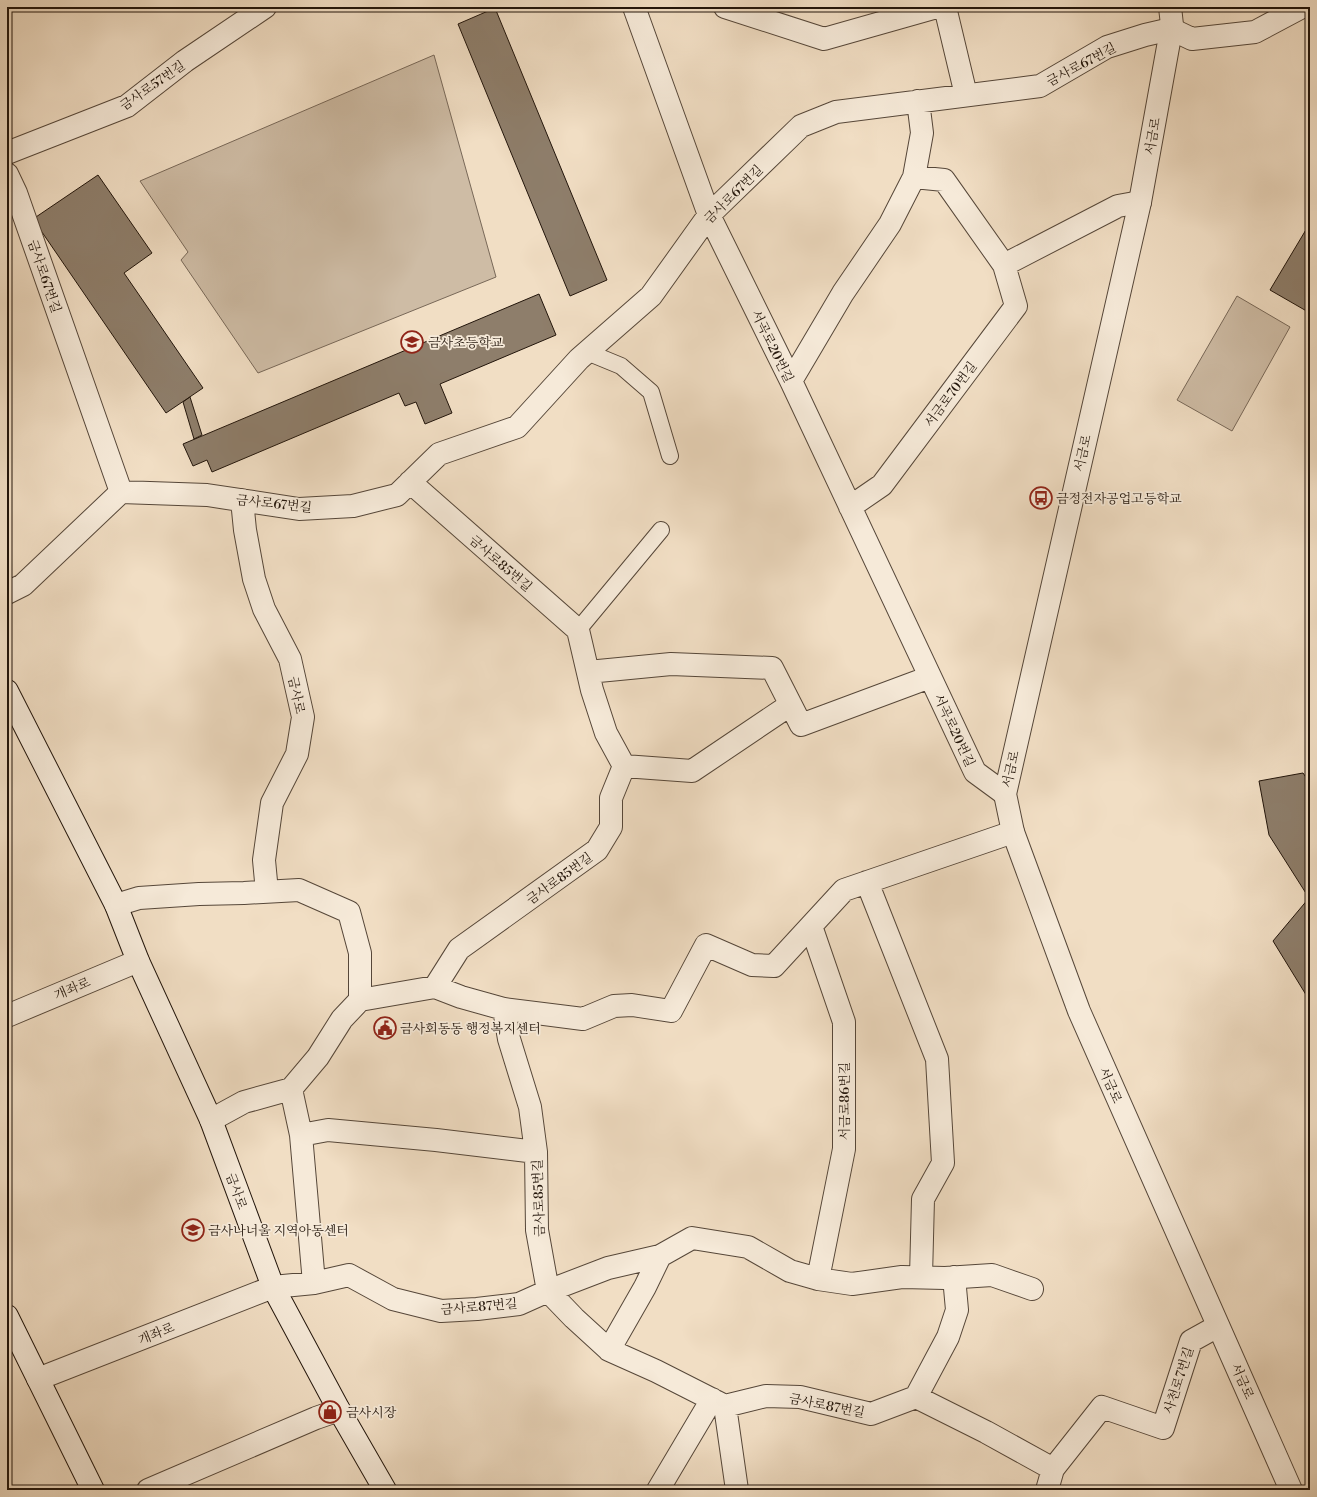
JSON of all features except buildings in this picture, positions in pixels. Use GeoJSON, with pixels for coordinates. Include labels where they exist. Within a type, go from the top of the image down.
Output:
{"type":"FeatureCollection","features":[{"type":"Feature","properties":{"kind":"street","name":"금사로57번길"},"geometry":{"type":"LineString","coordinates":[[7,153],[127,106],[185,61],[265,7]]}},
{"type":"Feature","properties":{"kind":"street","name":"서곡로20번길"},"geometry":{"type":"LineString","coordinates":[[634,7],[709,215],[791,381],[975,772],[1005,794]]}},
{"type":"Feature","properties":{"kind":"street"},"geometry":{"type":"LineString","coordinates":[[725,7],[824,39],[937,7]]}},
{"type":"Feature","properties":{"kind":"street"},"geometry":{"type":"LineString","coordinates":[[945,7],[966,95]]}},
{"type":"Feature","properties":{"kind":"street","name":"서금로"},"geometry":{"type":"LineString","coordinates":[[1170,7],[1171,29],[1140,202],[1005,794],[1013,832],[1079,1011],[1291,1490]]}},
{"type":"Feature","properties":{"kind":"street"},"geometry":{"type":"LineString","coordinates":[[1171,29],[1192,39],[1255,32],[1302,7]]}},
{"type":"Feature","properties":{"kind":"street","name":"금사로67번길"},"geometry":{"type":"LineString","coordinates":[[7,174],[18,201],[121,492],[207,495],[299,509],[353,506],[397,495],[439,454],[517,427],[587,352],[651,296],[709,215],[802,126],[836,112],[1040,86],[1107,46],[1171,29]]}},
{"type":"Feature","properties":{"kind":"street"},"geometry":{"type":"LineString","coordinates":[[791,381],[843,293],[890,224],[914,177],[922,133],[918,101]]}},
{"type":"Feature","properties":{"kind":"street","name":"서금로70번길"},"geometry":{"type":"LineString","coordinates":[[850,507],[882,485],[1016,306],[1004,265],[944,180],[914,177]]}},
{"type":"Feature","properties":{"kind":"street"},"geometry":{"type":"LineString","coordinates":[[1004,265],[1118,206],[1140,202]]}},
{"type":"Feature","properties":{"kind":"street","name":"금사로85번길"},"geometry":{"type":"LineString","coordinates":[[410,482],[578,630]]}},
{"type":"Feature","properties":{"kind":"street"},"geometry":{"type":"LineString","coordinates":[[7,594],[23,585],[121,492]]}},
{"type":"Feature","properties":{"kind":"street","name":"금사로"},"geometry":{"type":"LineString","coordinates":[[242,500],[244,530],[254,579],[264,609],[290,659],[303,717],[298,754],[272,803],[264,860],[267,892]]}},
{"type":"Feature","properties":{"kind":"street"},"geometry":{"type":"LineString","coordinates":[[578,630],[592,690],[606,733],[624,766],[692,771],[790,705],[772,668],[670,664],[588,672]]}},
{"type":"Feature","properties":{"kind":"street","name":"서곡로20번길"},"geometry":{"type":"LineString","coordinates":[[790,705],[801,725],[930,677]]}},
{"type":"Feature","properties":{"kind":"street","name":"금사로"},"geometry":{"type":"LineString","coordinates":[[7,691],[116,905],[138,960],[211,1120],[273,1287],[339,1410],[386,1490]]}},
{"type":"Feature","properties":{"kind":"street","name":"금사로85번길"},"geometry":{"type":"LineString","coordinates":[[435,987],[459,949],[597,850],[611,827],[611,798],[624,766]]}},
{"type":"Feature","properties":{"kind":"street"},"geometry":{"type":"LineString","coordinates":[[211,1120],[244,1102],[291,1089],[318,1057],[342,1019],[360,1000],[435,987],[461,997],[504,1009],[583,1019],[614,1006],[632,1004],[671,1011],[706,945],[752,965],[774,966],[844,890],[1013,832]]}},
{"type":"Feature","properties":{"kind":"street"},"geometry":{"type":"LineString","coordinates":[[867,882],[937,1059],[943,1163],[923,1199],[921,1277]]}},
{"type":"Feature","properties":{"kind":"street"},"geometry":{"type":"LineString","coordinates":[[116,905],[139,898],[299,890],[349,912],[360,953],[360,1000]]}},
{"type":"Feature","properties":{"kind":"street","name":"서금로86번길"},"geometry":{"type":"LineString","coordinates":[[810,926],[844,1022],[844,1148],[818,1279]]}},
{"type":"Feature","properties":{"kind":"street","name":"개좌로"},"geometry":{"type":"LineString","coordinates":[[7,1016],[138,960]]}},
{"type":"Feature","properties":{"kind":"street","name":"금사로85번길"},"geometry":{"type":"LineString","coordinates":[[504,1009],[509,1039],[530,1108],[536,1152],[537,1230],[548,1291]]}},
{"type":"Feature","properties":{"kind":"street"},"geometry":{"type":"LineString","coordinates":[[291,1089],[301,1135],[314,1283]]}},
{"type":"Feature","properties":{"kind":"street","name":"금사로85번길"},"geometry":{"type":"LineString","coordinates":[[301,1135],[328,1130],[436,1140],[536,1152]]}},
{"type":"Feature","properties":{"kind":"street","name":"금사로87번길"},"geometry":{"type":"LineString","coordinates":[[273,1287],[314,1283],[349,1275],[393,1299],[441,1311],[519,1304],[608,1268],[660,1256],[692,1238],[748,1247],[790,1271],[818,1279],[852,1284],[902,1277],[992,1275],[1032,1289]]}},
{"type":"Feature","properties":{"kind":"street"},"geometry":{"type":"LineString","coordinates":[[608,1350],[645,1287],[660,1256]]}},
{"type":"Feature","properties":{"kind":"street"},"geometry":{"type":"LineString","coordinates":[[954,1277],[957,1310],[948,1337],[916,1397],[986,1432],[1053,1469]]}},
{"type":"Feature","properties":{"kind":"street","name":"개좌로"},"geometry":{"type":"LineString","coordinates":[[38,1379],[273,1287]]}},
{"type":"Feature","properties":{"kind":"street"},"geometry":{"type":"LineString","coordinates":[[548,1291],[608,1350],[656,1371],[719,1402]]}},
{"type":"Feature","properties":{"kind":"street"},"geometry":{"type":"LineString","coordinates":[[7,1316],[93,1490]]}},
{"type":"Feature","properties":{"kind":"street","name":"사천로7번길"},"geometry":{"type":"LineString","coordinates":[[1047,1490],[1053,1469],[1102,1407],[1163,1428],[1191,1341],[1218,1326]]}},
{"type":"Feature","properties":{"kind":"street","name":"금사로87번길"},"geometry":{"type":"LineString","coordinates":[[719,1402],[766,1396],[800,1397],[871,1414],[916,1397]]}},
{"type":"Feature","properties":{"kind":"street"},"geometry":{"type":"LineString","coordinates":[[658,1490],[719,1402]]}},
{"type":"Feature","properties":{"kind":"street"},"geometry":{"type":"LineString","coordinates":[[719,1402],[736,1490]]}},
{"type":"Feature","properties":{"kind":"street"},"geometry":{"type":"LineString","coordinates":[[148,1490],[316,1418],[339,1410]]}},
{"type":"Feature","properties":{"kind":"lane"},"geometry":{"type":"LineString","coordinates":[[587,352],[620,366],[651,392],[670,456]]}},
{"type":"Feature","properties":{"kind":"lane"},"geometry":{"type":"LineString","coordinates":[[578,630],[661,530]]}},
{"type":"Feature","properties":{"kind":"shaded area"},"geometry":{"type":"Polygon","coordinates":[[[434,55],[496,277],[258,373],[181,260],[188,252],[140,181],[434,55]]]}},
{"type":"Feature","properties":{"kind":"shaded area"},"geometry":{"type":"Polygon","coordinates":[[[1237,296],[1290,327],[1232,431],[1177,400],[1237,296]]]}},
{"type":"Feature","properties":{"kind":"place","name":"금사초등학교"},"geometry":{"type":"Point","coordinates":[412,342]}},
{"type":"Feature","properties":{"kind":"place","name":"금정전자공업고등학교"},"geometry":{"type":"Point","coordinates":[1041,498]}},
{"type":"Feature","properties":{"kind":"place","name":"금사회동동 행정복지센터"},"geometry":{"type":"Point","coordinates":[385,1028]}},
{"type":"Feature","properties":{"kind":"place","name":"금사나너울 지역아동센터"},"geometry":{"type":"Point","coordinates":[193,1230]}},
{"type":"Feature","properties":{"kind":"place","name":"금사시장"},"geometry":{"type":"Point","coordinates":[330,1412]}}]}
